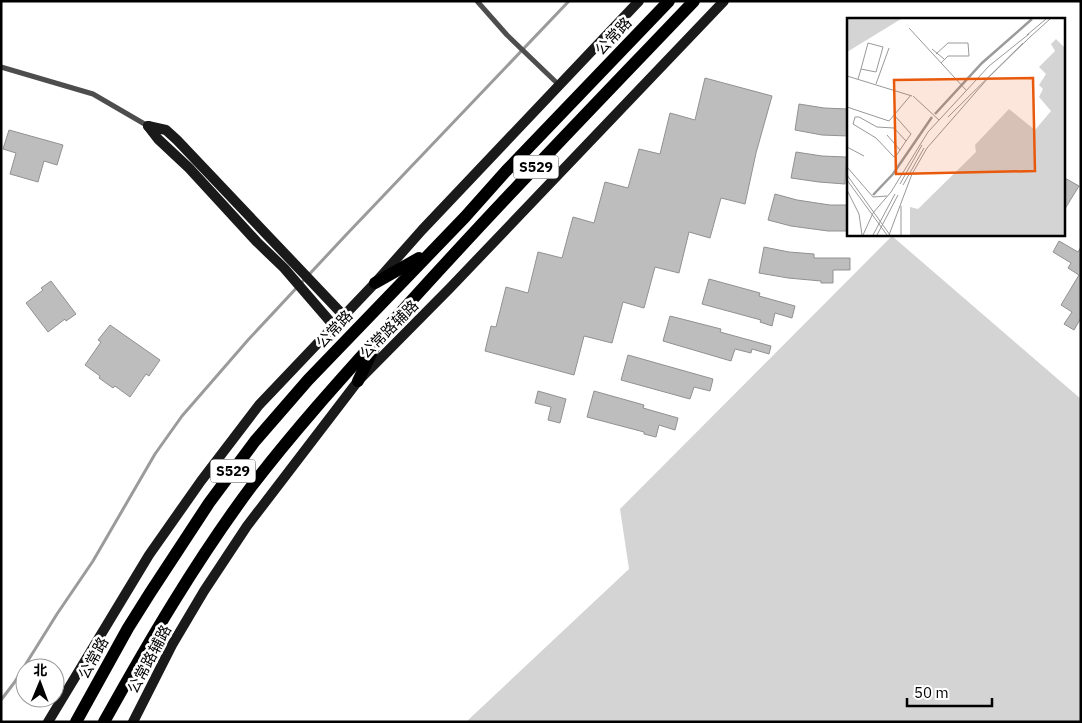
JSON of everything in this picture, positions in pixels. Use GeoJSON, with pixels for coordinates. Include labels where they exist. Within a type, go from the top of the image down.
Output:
{"type":"FeatureCollection","features":[{"type":"Feature","properties":{"kind":"main road"},"geometry":{"type":"LineString","coordinates":[[48,722],[149,555],[201,481],[259,405],[639,1]]}},
{"type":"Feature","properties":{"kind":"main road","name":"公常路"},"geometry":{"type":"LineString","coordinates":[[76,722],[128,628],[150,593],[209,504],[255,441],[308,380],[670,1]]}},
{"type":"Feature","properties":{"kind":"main road","name":"S529"},"geometry":{"type":"LineString","coordinates":[[104,722],[140,657],[193,570],[252,487],[313,410],[434,275],[694,1]]}},
{"type":"Feature","properties":{"kind":"main road","name":"公常路辅路"},"geometry":{"type":"LineString","coordinates":[[132,722],[172,645],[241,534],[358,381],[457,281],[724,1]]}},
{"type":"Feature","properties":{"kind":"main road"},"geometry":{"type":"LineString","coordinates":[[148,126],[166,130],[177,140],[344,316]]}},
{"type":"Feature","properties":{"kind":"main road"},"geometry":{"type":"LineString","coordinates":[[148,126],[158,139],[189,168],[257,242],[284,268],[334,326]]}},
{"type":"Feature","properties":{"kind":"main road"},"geometry":{"type":"LineString","coordinates":[[375,283],[432,251]]}},
{"type":"Feature","properties":{"kind":"main road"},"geometry":{"type":"LineString","coordinates":[[358,381],[380,335]]}},
{"type":"Feature","properties":{"kind":"street"},"geometry":{"type":"LineString","coordinates":[[478,1],[507,35],[559,85]]}},
{"type":"Feature","properties":{"kind":"street"},"geometry":{"type":"LineString","coordinates":[[1,67],[93,94],[148,126]]}},
{"type":"Feature","properties":{"kind":"shaded area"},"geometry":{"type":"Polygon","coordinates":[[[892,236],[1081,399],[1081,722],[466,722],[629,569],[620,509],[892,236]]]}},
{"type":"Feature","properties":{"kind":"building"},"geometry":{"type":"Polygon","coordinates":[[[705,78],[772,96],[756,153],[745,204],[721,198],[710,238],[689,232],[679,273],[655,267],[644,308],[623,302],[612,343],[584,336],[574,375],[485,351],[491,326],[496,327],[506,287],[528,293],[538,252],[562,258],[573,217],[594,223],[605,182],[628,188],[639,149],[660,154],[670,113],[695,120],[705,78]]]}},
{"type":"Feature","properties":{"kind":"building"},"geometry":{"type":"Polygon","coordinates":[[[799,104],[847,109],[847,136],[822,135],[795,130],[799,104]]]}},
{"type":"Feature","properties":{"kind":"building"},"geometry":{"type":"Polygon","coordinates":[[[9,130],[63,145],[57,165],[44,161],[38,182],[10,174],[16,153],[3,149],[9,130]]]}},
{"type":"Feature","properties":{"kind":"building"},"geometry":{"type":"Polygon","coordinates":[[[796,152],[846,157],[845,184],[791,178],[796,152]]]}},
{"type":"Feature","properties":{"kind":"building"},"geometry":{"type":"Polygon","coordinates":[[[1064,178],[1079,186],[1064,210],[1064,178]]]}},
{"type":"Feature","properties":{"kind":"building"},"geometry":{"type":"Polygon","coordinates":[[[775,194],[797,200],[830,205],[847,205],[847,231],[828,231],[791,226],[768,220],[775,194]]]}},
{"type":"Feature","properties":{"kind":"building"},"geometry":{"type":"Polygon","coordinates":[[[1059,241],[1078,252],[1081,247],[1081,318],[1074,330],[1064,324],[1072,312],[1061,305],[1079,275],[1068,268],[1071,263],[1053,252],[1059,241]]]}},
{"type":"Feature","properties":{"kind":"building"},"geometry":{"type":"Polygon","coordinates":[[[764,247],[814,254],[814,258],[850,258],[850,270],[833,270],[833,283],[821,283],[821,281],[759,273],[764,247]]]}},
{"type":"Feature","properties":{"kind":"building"},"geometry":{"type":"Polygon","coordinates":[[[709,279],[760,293],[759,296],[795,306],[792,318],[775,313],[772,326],[760,322],[761,320],[702,304],[709,279]]]}},
{"type":"Feature","properties":{"kind":"building"},"geometry":{"type":"Polygon","coordinates":[[[51,281],[76,314],[66,321],[65,319],[48,332],[26,303],[51,281]]]}},
{"type":"Feature","properties":{"kind":"building"},"geometry":{"type":"Polygon","coordinates":[[[670,316],[721,329],[720,332],[771,346],[769,354],[752,349],[751,353],[735,349],[731,361],[663,341],[670,316]]]}},
{"type":"Feature","properties":{"kind":"building"},"geometry":{"type":"Polygon","coordinates":[[[110,325],[160,360],[149,376],[146,374],[130,397],[115,386],[113,388],[85,365],[101,342],[98,340],[110,325]]]}},
{"type":"Feature","properties":{"kind":"building"},"geometry":{"type":"Polygon","coordinates":[[[628,355],[713,379],[710,391],[694,387],[690,399],[621,380],[628,355]]]}},
{"type":"Feature","properties":{"kind":"building"},"geometry":{"type":"Polygon","coordinates":[[[538,391],[566,399],[560,423],[548,420],[551,407],[535,403],[538,391]]]}},
{"type":"Feature","properties":{"kind":"building"},"geometry":{"type":"Polygon","coordinates":[[[594,391],[644,405],[643,408],[678,418],[675,430],[659,425],[656,437],[587,417],[594,391]]]}},
{"type":"Feature","properties":{"kind":"waterway"},"geometry":{"type":"LineString","coordinates":[[1,700],[93,561],[155,454],[182,416],[248,340],[569,1]]}}]}
